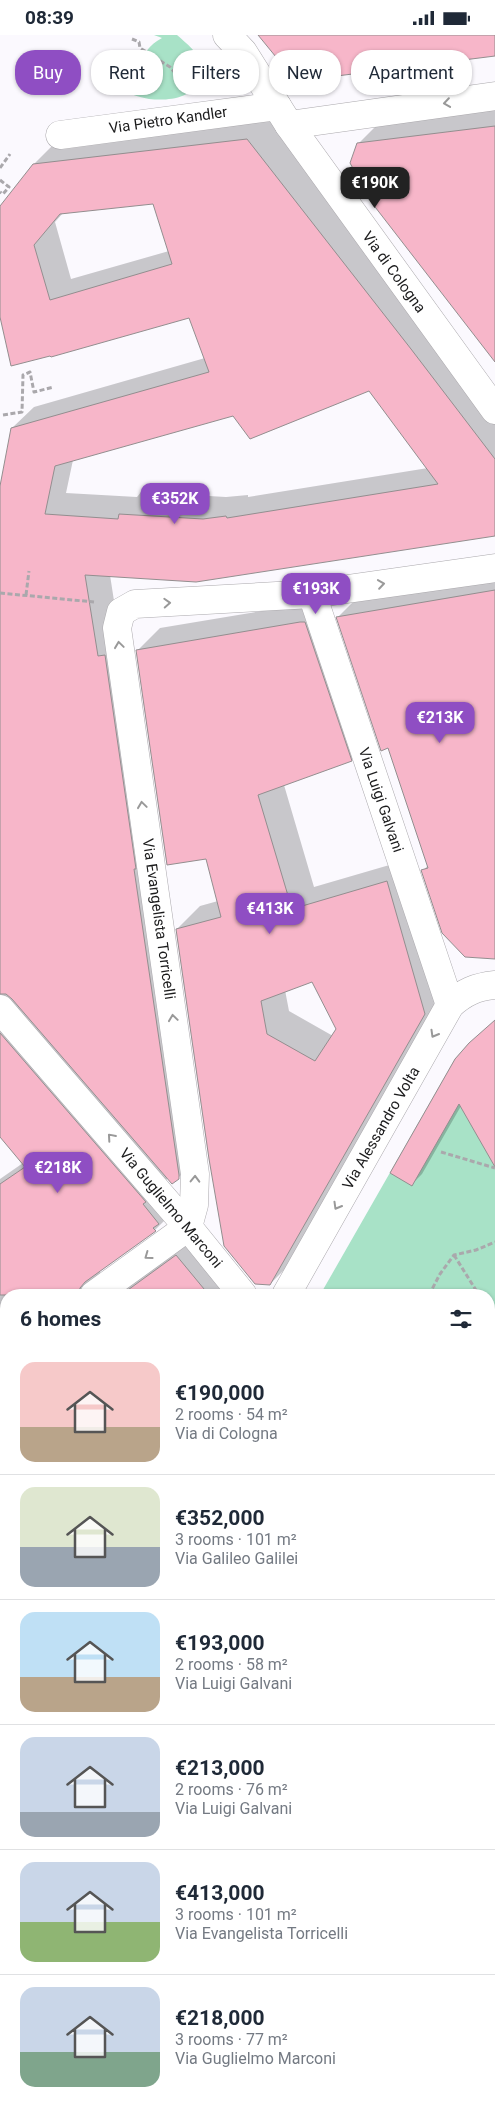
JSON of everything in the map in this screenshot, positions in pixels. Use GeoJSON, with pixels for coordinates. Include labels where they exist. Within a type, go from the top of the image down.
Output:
{"type":"FeatureCollection","features":[{"type":"Feature","properties":{"kind":"street","name":"Via di Cologna"},"geometry":{"type":"LineString","coordinates":[[227,35],[243,52],[283,115],[491,399]]}},
{"type":"Feature","properties":{"kind":"street","name":"Via Pietro Kandler"},"geometry":{"type":"LineString","coordinates":[[60,135],[495,96]]}},
{"type":"Feature","properties":{"kind":"street"},"geometry":{"type":"LineString","coordinates":[[109,607],[312,595],[495,568]]}},
{"type":"Feature","properties":{"kind":"street","name":"Via Luigi Galvani"},"geometry":{"type":"LineString","coordinates":[[312,595],[450,1005]]}},
{"type":"Feature","properties":{"kind":"street","name":"Via Evangelista Torricelli"},"geometry":{"type":"LineString","coordinates":[[109,607],[117,628],[195,1174],[194,1205],[188,1227]]}},
{"type":"Feature","properties":{"kind":"street","name":"Via Alessandro Volta"},"geometry":{"type":"LineString","coordinates":[[289,1289],[450,1005],[462,994],[478,987],[495,985]]}},
{"type":"Feature","properties":{"kind":"street","name":"Via Guglielmo Marconi"},"geometry":{"type":"LineString","coordinates":[[0,1009],[188,1227],[238,1289]]}},
{"type":"Feature","properties":{"kind":"street"},"geometry":{"type":"LineString","coordinates":[[102,1289],[188,1227]]}},
{"type":"Feature","properties":{"kind":"path"},"geometry":{"type":"LineString","coordinates":[[132,39],[138,42],[140,48],[173,71]]}},
{"type":"Feature","properties":{"kind":"path"},"geometry":{"type":"LineString","coordinates":[[0,168],[10,154]]}},
{"type":"Feature","properties":{"kind":"path"},"geometry":{"type":"LineString","coordinates":[[0,180],[9,187],[3,194],[0,192]]}},
{"type":"Feature","properties":{"kind":"path"},"geometry":{"type":"LineString","coordinates":[[3,415],[22,412],[23,375],[30,372],[34,392],[54,387]]}},
{"type":"Feature","properties":{"kind":"path"},"geometry":{"type":"LineString","coordinates":[[26,595],[29,571]]}},
{"type":"Feature","properties":{"kind":"path"},"geometry":{"type":"LineString","coordinates":[[0,593],[109,607]]}},
{"type":"Feature","properties":{"kind":"path"},"geometry":{"type":"LineString","coordinates":[[441,1152],[495,1168]]}},
{"type":"Feature","properties":{"kind":"path"},"geometry":{"type":"LineString","coordinates":[[432,1289],[440,1274],[454,1255],[476,1250],[495,1242]]}},
{"type":"Feature","properties":{"kind":"path"},"geometry":{"type":"LineString","coordinates":[[454,1255],[475,1289]]}},
{"type":"Feature","properties":{"kind":"green space"},"geometry":{"type":"Polygon","coordinates":[[[154,35],[177,35],[193,50],[173,50],[173,95],[185,95],[163,100],[133,95],[163,95],[163,50],[147,50],[162,38],[154,35]]]}},
{"type":"Feature","properties":{"kind":"green space"},"geometry":{"type":"Polygon","coordinates":[[[495,1022],[495,1289],[323,1289],[455,1059],[469,1043],[495,1022]]]}},
{"type":"Feature","properties":{"kind":"building"},"geometry":{"type":"Polygon","coordinates":[[[258,35],[495,35],[495,56],[472,59],[472,50],[351,50],[351,74],[341,75],[341,50],[270,50],[258,35]]]}},
{"type":"Feature","properties":{"kind":"building"},"geometry":{"type":"Polygon","coordinates":[[[495,126],[495,362],[372,203],[350,163],[357,143],[495,126]]]}},
{"type":"Feature","properties":{"kind":"building"},"geometry":{"type":"Polygon","coordinates":[[[247,139],[495,459],[495,536],[196,582],[85,575],[98,656],[105,655],[136,869],[134,869],[179,1175],[179,1179],[172,1184],[12,999],[6,994],[0,994],[0,486],[11,428],[209,372],[189,318],[51,357],[11,366],[0,317],[0,206],[33,164],[247,139]],[[153,204],[60,214],[34,245],[50,300],[172,264],[153,204]],[[369,391],[250,439],[233,416],[55,466],[45,514],[118,519],[119,514],[203,519],[226,516],[227,518],[438,484],[369,391]]]}},
{"type":"Feature","properties":{"kind":"building"},"geometry":{"type":"Polygon","coordinates":[[[495,590],[495,959],[465,957],[442,933],[421,870],[428,868],[388,748],[381,751],[336,617],[495,590]]]}},
{"type":"Feature","properties":{"kind":"building"},"geometry":{"type":"Polygon","coordinates":[[[305,622],[352,761],[258,795],[292,909],[387,881],[425,1014],[270,1285],[255,1284],[224,1246],[209,1159],[176,929],[221,917],[206,859],[167,865],[136,650],[305,622]],[[312,982],[261,1001],[267,1034],[315,1061],[336,1029],[312,982]]]}},
{"type":"Feature","properties":{"kind":"building"},"geometry":{"type":"Polygon","coordinates":[[[495,1020],[495,1167],[459,1104],[412,1186],[390,1173],[455,1059],[469,1043],[495,1020]]]}},
{"type":"Feature","properties":{"kind":"building"},"geometry":{"type":"Polygon","coordinates":[[[0,1033],[146,1202],[143,1204],[159,1224],[153,1228],[156,1231],[85,1282],[80,1289],[0,1289],[0,1184],[25,1167],[0,1137],[0,1033]]]}},
{"type":"Feature","properties":{"kind":"building"},"geometry":{"type":"Polygon","coordinates":[[[176,1255],[204,1289],[129,1289],[176,1255]]]}}]}
